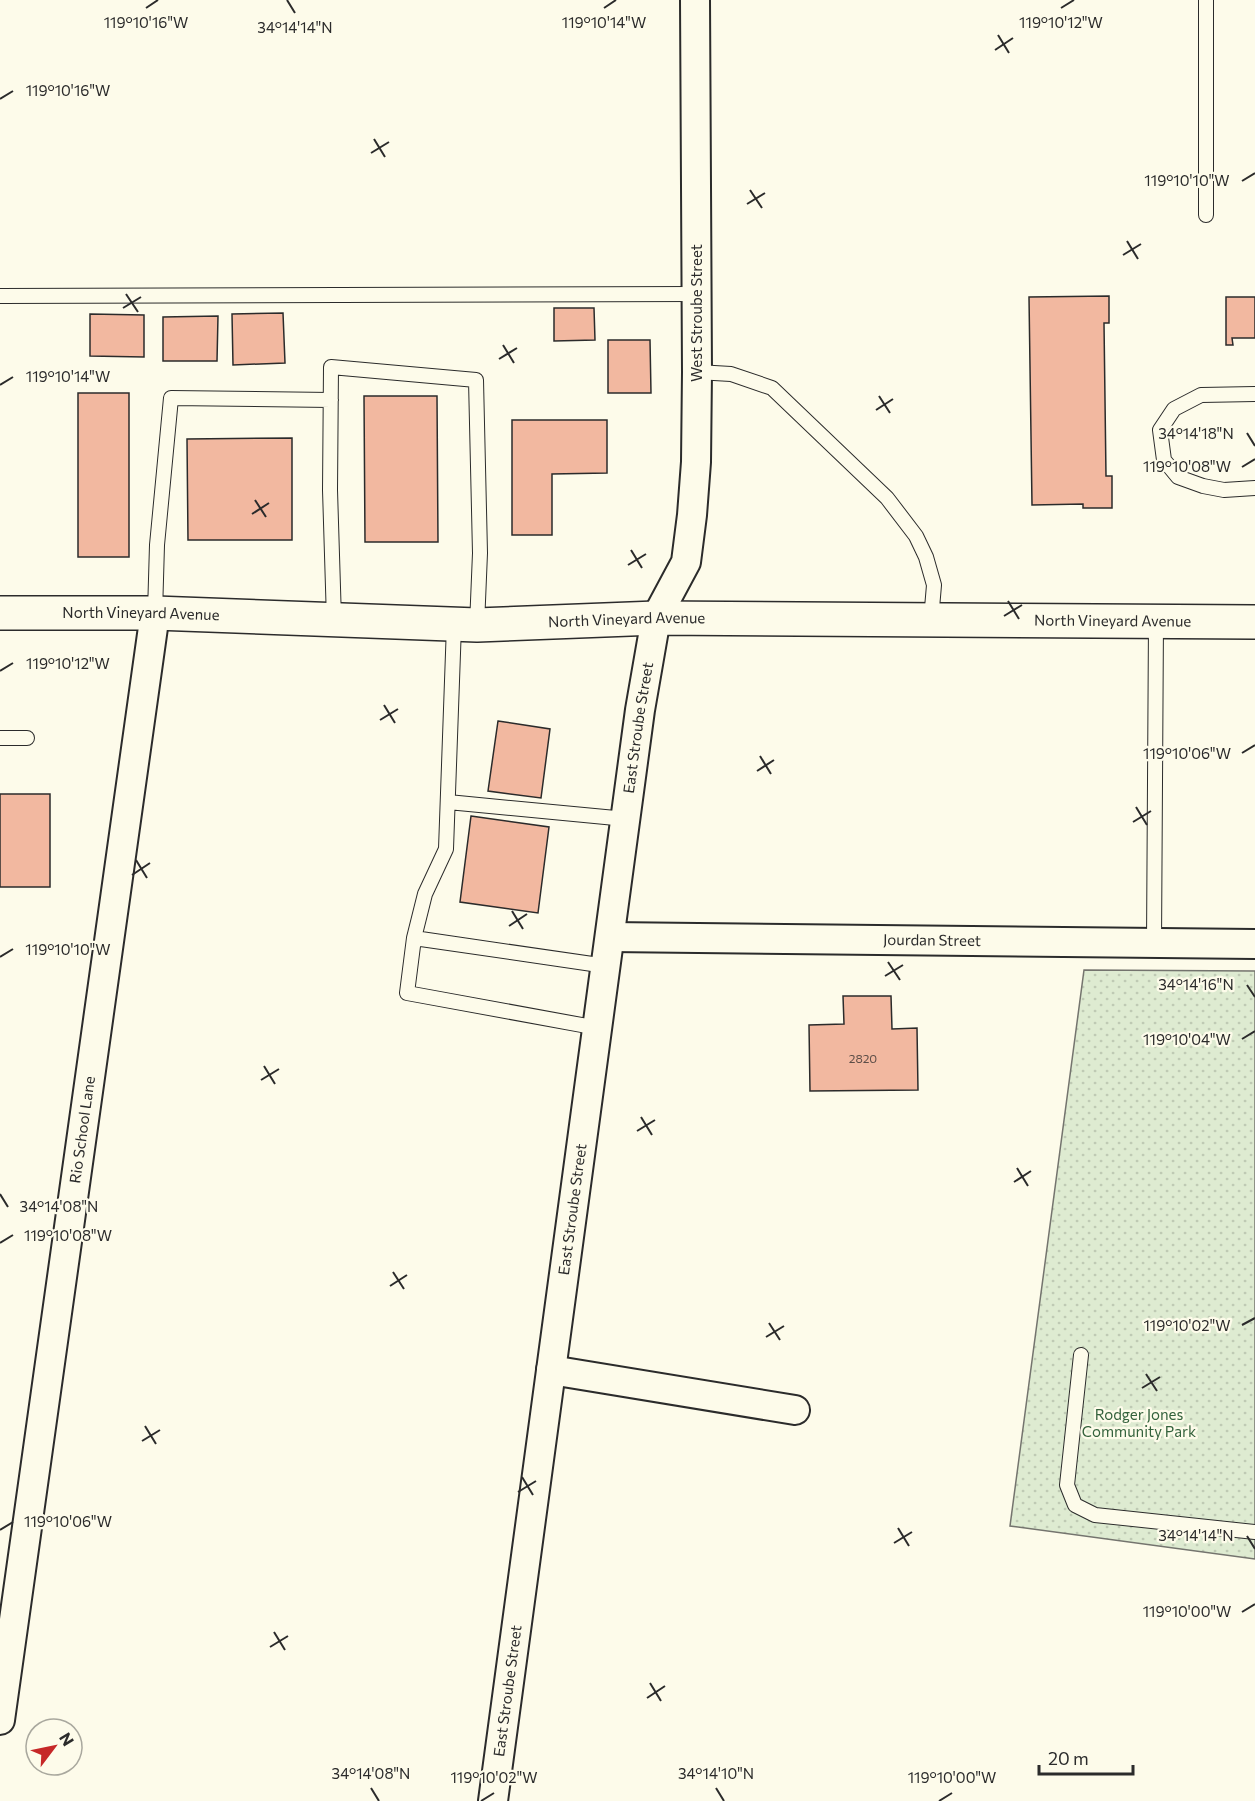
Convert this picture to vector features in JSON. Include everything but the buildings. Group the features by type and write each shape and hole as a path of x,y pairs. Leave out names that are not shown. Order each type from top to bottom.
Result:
{"main road":[{"name":"North Vineyard Avenue","path":"0,613 155,613 466,625 656,618 1255,622"}],"street":[{"name":"West Stroube Street","path":"656,618 686,562 696,462 694,0"},
{"name":"Rio School Lane","path":"0,1720 155,613"},
{"name":"East Stroube Street","path":"493,1801 640,710 656,618"},
{"name":"Jourdan Street","path":"610,937 1255,944"},
{"path":"551,1370 795,1410"}],"lane":[{"path":"1206,0 1206,215"},
{"path":"0,296 697,294"},
{"path":"334,620 330,490 331,367 476,380 480,553 466,625 448,802 446,849 425,894 414,938 408,993 598,1028"},
{"path":"697,372 731,374 772,388 887,498 916,536 926,557 934,585 931,620"},
{"path":"1255,394 1201,395 1174,409 1160,430 1164,460 1178,477 1203,486 1224,490 1255,488"},
{"path":"155,613 156,545 171,398 330,400"},
{"path":"1154,943 1156,621"},
{"path":"0,738 27,738"},
{"path":"448,802 626,819"},
{"path":"414,938 606,966"},
{"path":"1081,1355 1067,1485 1075,1505 1095,1515 1255,1532"}],"green space":[{"name":"Rodger Jones Community Park","path":"1084,970 1255,971 1255,1559 1010,1526"}]}
